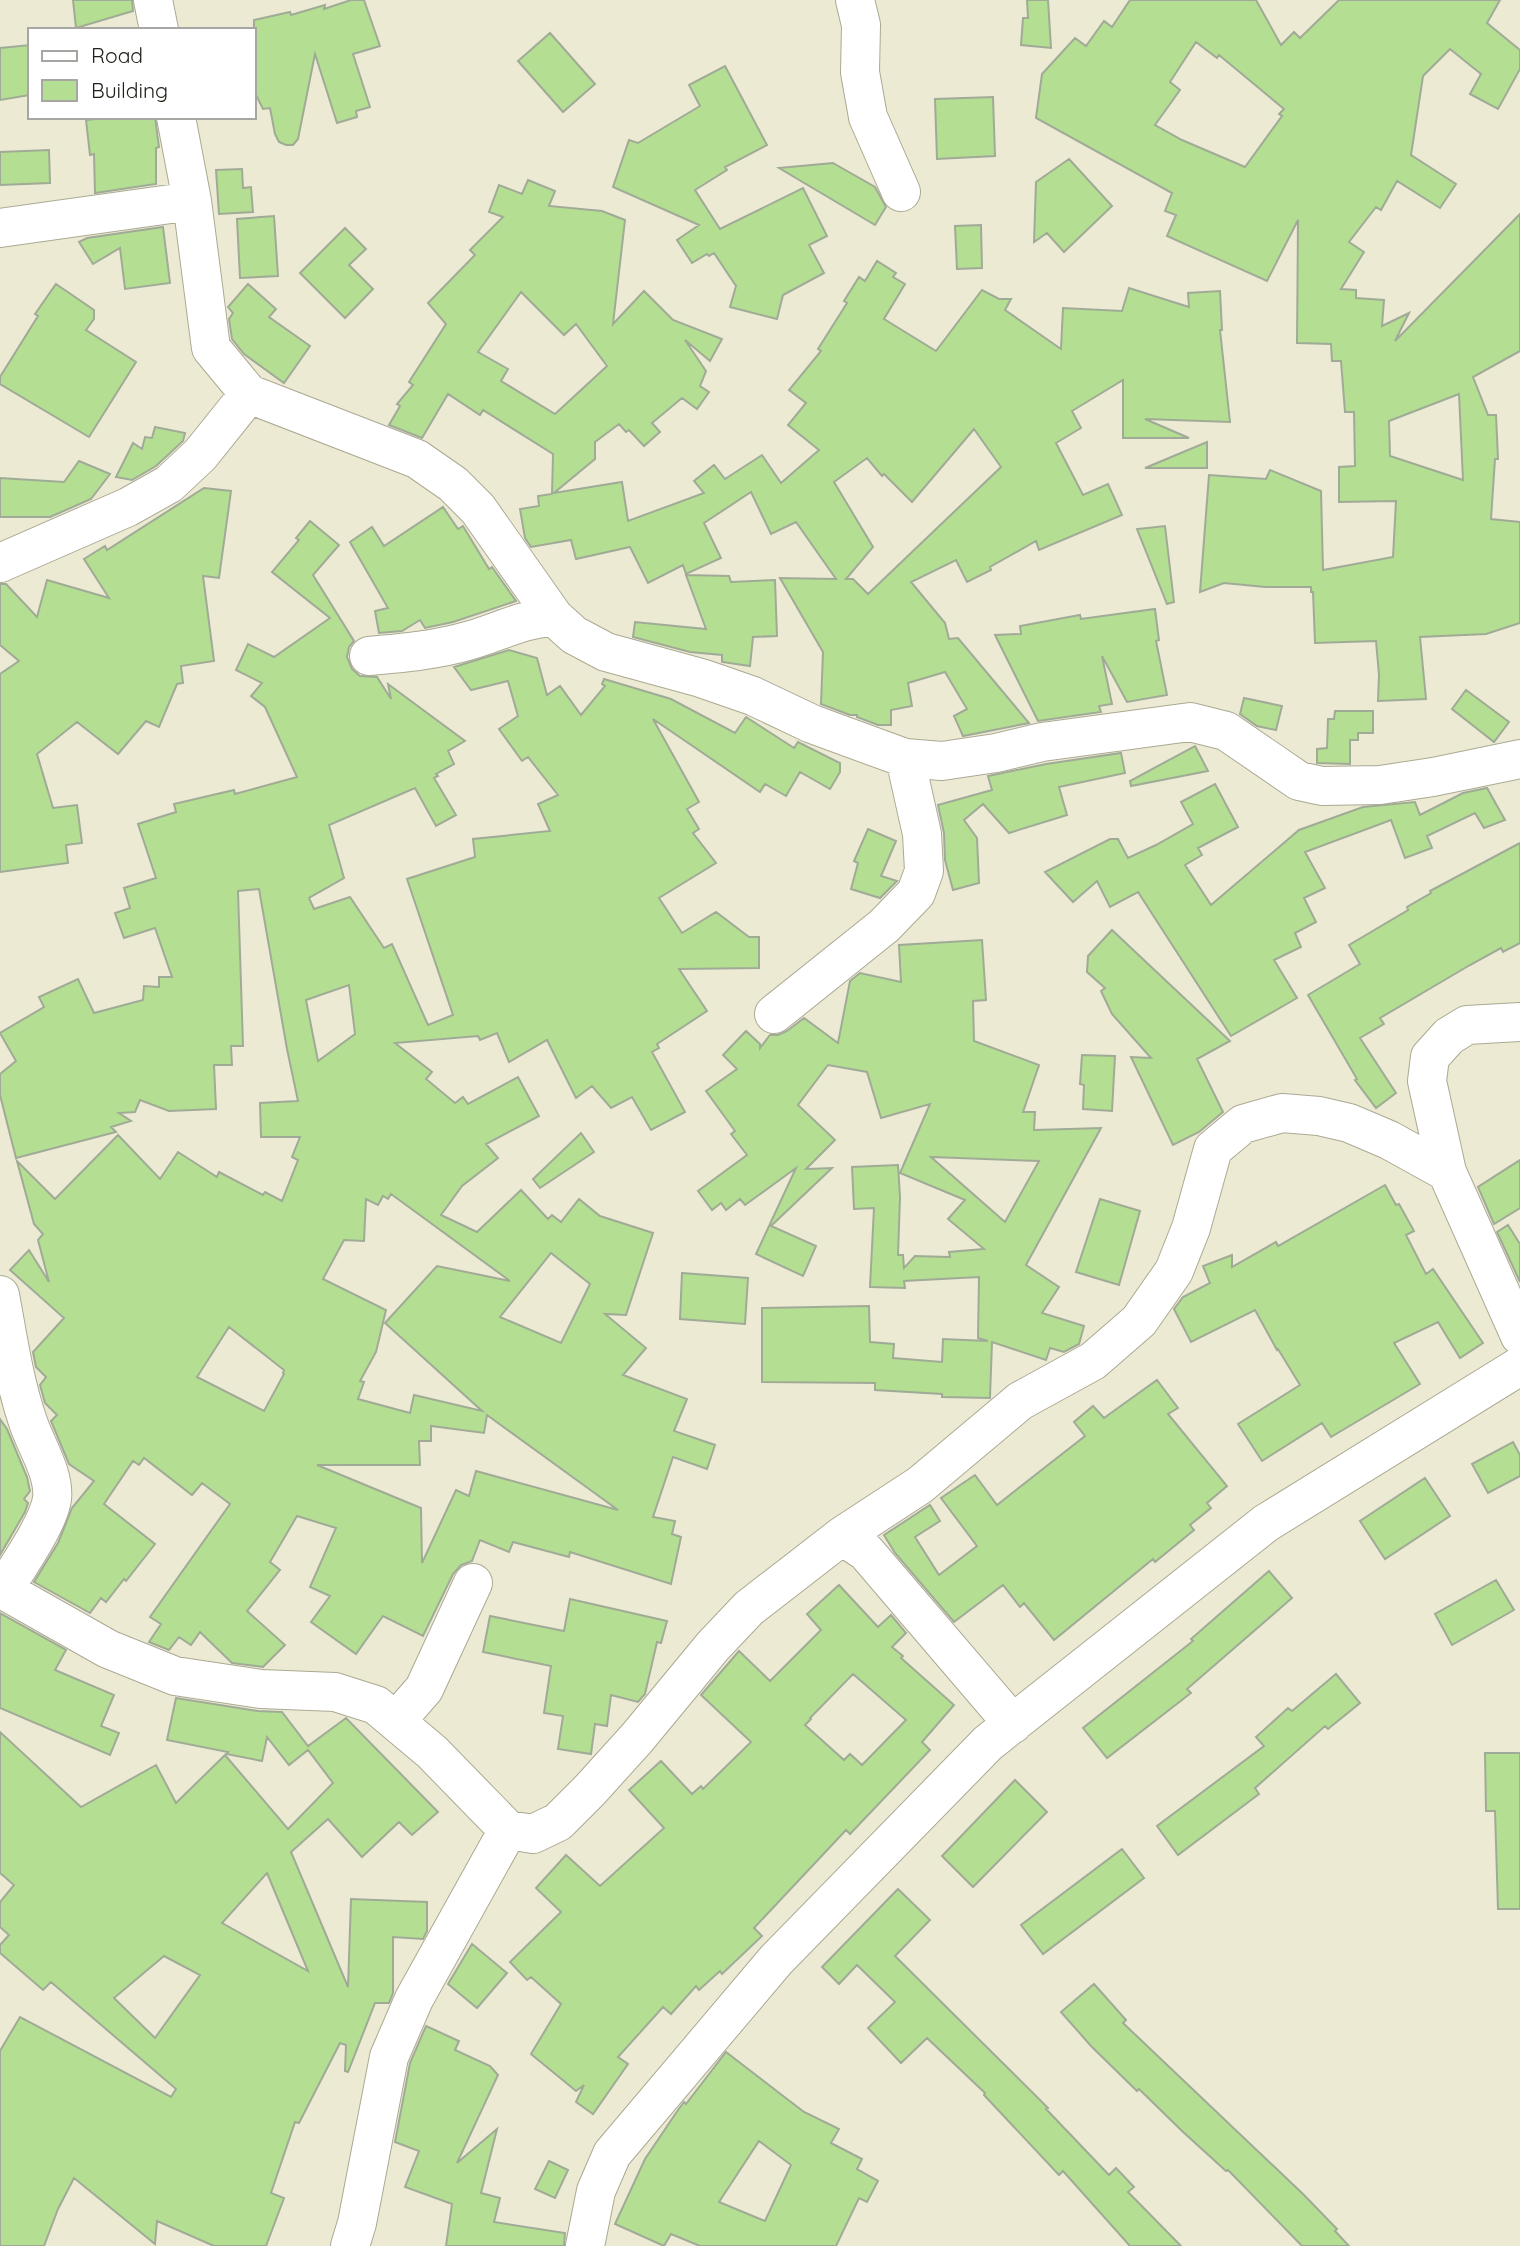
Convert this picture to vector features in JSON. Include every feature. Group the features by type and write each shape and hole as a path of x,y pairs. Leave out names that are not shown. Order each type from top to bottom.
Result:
{"street":[{"path":"153,0 159,28"},
{"path":"855,0 861,25 860,72 869,117 901,192"},
{"path":"176,119 192,201 211,348 248,394 417,459 453,484 478,509 554,617 574,635 606,652 727,687 812,724 905,758 942,761 996,753 1042,742 1190,722 1226,731 1300,781 1322,786 1380,785 1520,759"},
{"path":"0,228 192,201"},
{"path":"0,563 128,507 170,484 200,455 248,394"},
{"path":"369,656 430,650 475,639 524,621 554,617"},
{"path":"774,1014 884,926 916,893 924,870 922,834 905,758"},
{"path":"1520,1022 1467,1025 1449,1036 1430,1057 1427,1081 1447,1172 1520,1336"},
{"path":"0,1295 21,1399 52,1485 51,1502 38,1531 2,1589 108,1649 175,1676 261,1689 335,1692 376,1705 432,1752 508,1829 533,1834 558,1822 637,1738 713,1646 749,1608 842,1536 920,1485 1020,1401 1093,1361 1139,1321 1174,1271 1192,1228 1213,1149 1243,1124 1282,1113 1319,1116 1349,1123 1389,1140 1447,1172"},
{"path":"584,2246 596,2191 612,2154 776,1960 988,1743 1266,1523 1520,1366"},
{"path":"842,1536 866,1552 1013,1724"},
{"path":"396,1721 424,1689 473,1583"},
{"path":"350,2246 389,2057 414,1999 508,1829"}],"building":[{"path":"73,0 132,0 133,11 76,28"},
{"path":"351,0 364,0 380,46 353,54 370,107 356,111 357,117 337,123 315,54 298,139 293,145 286,145 279,142 275,134 270,108 263,109 256,95 254,20 290,12 291,15 325,5 324,9"},
{"path":"1027,0 1048,0 1051,48 1021,45 1023,18 1028,18"},
{"path":"1130,0 1256,0 1281,45 1294,32 1300,38 1339,0 1500,0 1487,23 1520,50 1520,69 1498,109 1470,94 1481,74 1450,49 1423,76 1411,155 1456,184 1440,208 1397,181 1381,210 1376,207 1349,242 1364,252 1341,289 1356,290 1356,298 1384,300 1382,326 1409,313 1395,341 1520,214 1520,351 1473,377 1488,415 1496,415 1498,459 1495,459 1491,519 1520,522 1520,623 1486,634 1420,637 1426,699 1378,701 1376,641 1315,643 1311,587 1265,587 1224,583 1200,592 1209,475 1266,479 1270,470 1321,491 1323,570 1393,557 1396,501 1339,502 1339,467 1355,466 1354,412 1345,412 1341,361 1332,361 1331,344 1297,343 1298,220 1267,281 1167,236 1176,215 1165,211 1172,193 1036,118 1042,74 1075,38 1086,46 1104,21 1112,27","holes":["1196,42 1217,58 1219,55 1284,109 1279,114 1282,116 1245,167 1182,140 1155,125 1180,90 1170,82","1459,394 1463,480 1390,456 1389,421"]},
{"path":"550,33 595,84 563,112 518,61"},
{"path":"28,45 28,95 0,100 0,48"},
{"path":"725,66 767,145 725,167 727,170 695,190 720,229 803,188 827,236 809,245 824,273 783,295 777,319 730,307 736,286 714,253 692,263 677,240 699,225 613,187 629,140 638,143 700,106 689,85"},
{"path":"993,97 995,156 937,159 935,99"},
{"path":"155,119 159,147 156,148 156,184 95,193 94,154 90,155 86,120"},
{"path":"49,150 50,183 0,185 0,152"},
{"path":"1069,159 1112,206 1064,252 1047,233 1034,242 1036,182"},
{"path":"833,163 875,187 886,207 875,225 779,168"},
{"path":"242,169 243,188 251,187 253,212 219,214 216,170"},
{"path":"528,180 555,191 549,206 602,211 625,220 613,324 644,291 673,320 722,339 710,361 685,340 706,371 700,386 709,392 697,409 682,398 652,423 660,432 644,446 629,430 626,432 619,424 595,442 595,459 554,493 622,482 628,521 704,493 694,481 714,465 725,479 762,455 781,483 819,450 788,425 806,403 789,390 821,351 818,349 847,303 844,301 859,277 865,281 877,261 896,273 893,277 905,284 884,319 936,351 982,290 999,299 1011,299 1005,310 1061,349 1063,308 1122,311 1129,288 1189,307 1188,293 1220,291 1220,330 1230,422 1145,419 1189,438 1123,438 1123,380 1072,411 1081,428 1056,443 1083,495 1108,484 1122,515 1039,550 1036,541 967,582 956,560 911,582 945,623 949,639 958,638 1029,723 963,736 954,716 967,709 945,672 908,683 912,706 891,710 891,725 878,725 857,715 821,704 823,652 780,578 836,579 796,522 771,534 751,492 704,523 721,558 686,574 683,565 648,583 630,547 576,559 571,540 531,547 525,538 520,509 539,506 538,496 552,494 553,454 483,410 480,415 448,394 422,438 389,425 400,406 397,404 413,385 409,382 446,324 428,303 475,255 470,250 503,217 489,212 499,185 522,194","holes":["521,292 564,335 576,324 607,366 555,414 501,381 508,369 478,352","974,429 1001,467 868,594 853,579 846,579 873,547 834,482 867,458 882,476 884,474 912,502"]},
{"path":"274,216 278,276 240,278 237,219"},
{"path":"981,225 982,268 957,269 955,226"},
{"path":"163,227 170,283 125,289 120,248 93,264 79,242 87,238"},
{"path":"345,228 366,249 349,265 373,289 345,318 300,273"},
{"path":"56,284 94,310 94,319 86,330 136,362 89,437 0,384 0,377 38,316 35,314"},
{"path":"248,284 276,309 269,317 310,346 284,383 244,354 232,339 229,319 233,313 228,307"},
{"path":"155,427 185,433 183,441 156,466 132,480 116,477 133,443 142,449 145,437 152,438"},
{"path":"1207,442 1207,468 1145,468"},
{"path":"79,461 110,474 91,499 50,517 0,517 0,478 64,482"},
{"path":"204,488 231,491 219,578 203,576 214,661 181,666 183,683 177,684 159,727 146,721 118,754 77,722 37,754 53,808 77,805 82,843 66,845 68,863 0,872 0,674 19,661 0,645 0,584 6,584 37,617 47,580 109,598 84,559 105,546 107,550"},
{"path":"443,507 458,529 463,526 489,569 492,567 516,601 453,622 425,628 420,620 402,631 379,633 375,611 388,608 350,542 372,527 384,546"},
{"path":"310,521 339,545 313,575 354,641 349,647 347,657 352,669 360,676 377,677 391,699 388,684 465,741 448,751 454,764 436,774 438,776 434,778 456,815 436,826 415,788 329,825 344,878 309,898 314,909 350,897 384,948 392,944 428,1025 453,1015 407,879 475,857 473,839 550,831 538,804 558,795 528,757 522,761 499,729 518,716 508,681 471,690 454,667 509,650 537,658 547,695 560,686 581,715 605,686 602,684 604,679 671,699 735,733 746,717 794,748 798,742 840,763 840,772 830,789 800,772 786,796 765,784 760,792 653,719 699,802 687,809 699,829 693,833 716,863 659,898 682,933 716,912 749,937 759,937 759,968 679,969 707,1011 657,1044 659,1048 652,1052 685,1112 651,1130 632,1097 611,1108 592,1086 576,1098 547,1040 509,1062 497,1033 480,1040 478,1036 395,1043 432,1072 426,1079 455,1103 463,1097 468,1104 518,1077 539,1116 486,1144 498,1158 462,1186 441,1215 477,1232 521,1190 548,1219 552,1215 561,1222 579,1199 600,1216 653,1233 626,1315 605,1314 646,1348 623,1375 687,1399 674,1431 715,1445 707,1469 673,1457 653,1517 675,1521 672,1534 681,1537 671,1584 570,1552 569,1557 513,1542 509,1552 480,1540 472,1561 461,1565 453,1574 423,1636 383,1616 356,1654 311,1622 330,1596 310,1587 336,1528 297,1516 270,1562 280,1570 247,1611 285,1645 263,1667 232,1663 200,1632 191,1645 179,1637 169,1650 149,1642 161,1624 150,1617 230,1504 202,1483 192,1495 144,1458 139,1465 133,1461 104,1504 155,1544 126,1581 124,1579 106,1602 101,1598 90,1613 34,1582 58,1543 72,1508 94,1481 69,1464 51,1421 57,1415 45,1403 40,1385 46,1377 36,1367 33,1352 64,1318 10,1270 29,1250 49,1282 38,1240 43,1234 34,1224 17,1161 55,1199 118,1135 160,1179 178,1152 217,1177 219,1172 263,1195 265,1192 282,1201 298,1160 292,1157 300,1137 261,1137 260,1103 298,1101 259,889 238,891 243,1046 231,1046 232,1065 214,1065 216,1109 169,1111 140,1100 135,1112 119,1113 131,1121 111,1127 116,1132 16,1158 0,1095 0,1074 16,1061 0,1033 44,1007 39,997 78,979 94,1013 143,1000 144,986 159,987 159,977 172,977 155,928 124,938 115,913 130,908 124,888 156,878 138,824 176,812 174,804 234,790 235,794 297,777 265,707 251,696 262,683 236,670 248,644 274,657 330,618 272,572 299,540 296,538","holes":["349,985 355,1034 318,1061 306,1000","391,1194 510,1281 437,1266 385,1323 482,1411 414,1395 410,1413 358,1399 364,1382 360,1381 376,1352 386,1310 323,1279 344,1240 364,1241 366,1199 378,1205 383,1196 388,1199","551,1253 590,1284 561,1343 500,1317","229,1327 284,1370 264,1411 197,1377","487,1415 618,1510 476,1471 469,1496 456,1490 422,1563 421,1508 317,1465 420,1465 419,1441 431,1441 431,1426 484,1433"]},
{"path":"1165,526 1174,602 1167,604 1137,529"},
{"path":"686,575 729,576 731,582 775,580 777,636 753,637 750,666 722,662 722,655 690,652 633,637 635,622 706,629"},
{"path":"1155,609 1159,640 1156,641 1167,695 1127,702 1102,656 1112,704 1099,706 1101,712 1038,721 995,635 1021,634 1020,626 1080,615 1081,619"},
{"path":"1466,690 1509,722 1494,742 1452,709"},
{"path":"1244,698 1282,706 1276,730 1257,726 1240,714"},
{"path":"1335,711 1373,711 1373,733 1358,733 1358,740 1350,740 1350,764 1317,763 1317,749 1327,748 1328,719 1334,719"},
{"path":"1195,746 1208,771 1131,786 1130,781"},
{"path":"1121,753 1125,773 1059,787 1067,815 1009,833 983,804 964,820 977,838 979,883 953,890 945,860 944,833 938,805 992,790 988,776"},
{"path":"1215,784 1238,827 1198,848 1202,855 1185,865 1211,905 1299,830 1363,807 1415,802 1420,815 1463,793 1487,788 1505,820 1484,828 1475,813 1427,836 1432,848 1405,858 1391,820 1305,852 1325,888 1304,898 1316,922 1295,933 1301,947 1274,960 1297,998 1231,1036 1138,892 1110,907 1097,881 1073,902 1045,872 1110,839 1118,839 1128,858 1156,845 1193,824 1181,802"},
{"path":"868,829 896,841 881,876 897,881 880,898 851,889 858,863 854,861"},
{"path":"1520,843 1520,943 1503,952 1501,948 1380,1018 1384,1024 1360,1038 1396,1093 1376,1108 1355,1080 1357,1079 1308,995 1360,964 1349,945 1408,910 1407,907 1431,893 1430,891"},
{"path":"1112,930 1230,1041 1197,1059 1223,1112 1199,1132 1173,1145 1131,1057 1151,1058 1112,1014 1101,991 1105,988 1087,972 1088,956"},
{"path":"982,940 986,1000 973,1001 974,1041 1039,1065 1023,1112 1035,1112 1034,1130 1101,1128 1026,1265 1059,1287 1042,1313 1084,1326 1079,1344 1064,1352 1050,1348 1046,1360 992,1342 990,1398 942,1397 942,1394 875,1390 875,1383 762,1382 762,1308 869,1306 870,1342 894,1344 893,1358 942,1362 943,1339 988,1341 978,1338 979,1277 904,1281 905,1288 870,1287 874,1208 854,1209 852,1167 898,1165 898,1255 903,1255 904,1268 915,1256 950,1257 949,1252 984,1249 948,1219 965,1200 900,1173 930,1104 881,1118 867,1072 828,1065 798,1105 835,1140 806,1169 832,1168 771,1226 816,1246 803,1276 756,1254 796,1168 745,1205 740,1199 726,1210 721,1203 712,1210 698,1191 747,1155 731,1134 735,1131 706,1091 737,1069 723,1055 746,1031 760,1044 760,1048 770,1035 787,1031 804,1018 838,1043 850,981 860,973 901,982 899,945","holes":["931,1157 1039,1161 1005,1222"]},
{"path":"1082,1055 1115,1056 1112,1111 1083,1109 1084,1085 1080,1084"},
{"path":"581,1133 594,1152 540,1188 533,1179"},
{"path":"1520,1160 1520,1208 1494,1224 1478,1187"},
{"path":"1385,1185 1414,1231 1406,1235 1426,1274 1433,1269 1483,1343 1460,1358 1438,1322 1394,1343 1420,1384 1331,1437 1322,1423 1262,1461 1238,1424 1300,1385 1255,1310 1191,1342 1174,1309 1183,1297 1210,1283 1203,1266 1232,1255 1232,1267 1276,1242 1278,1246"},
{"path":"1100,1199 1140,1211 1119,1285 1076,1272"},
{"path":"1508,1225 1520,1244 1520,1282 1497,1232"},
{"path":"682,1273 748,1278 745,1324 680,1319"},
{"path":"1157,1380 1178,1408 1168,1414 1227,1486 1207,1503 1211,1508 1190,1525 1194,1530 1155,1562 1153,1559 1054,1640 1024,1603 1020,1607 1003,1585 954,1622 895,1553 884,1535 930,1505 940,1521 915,1537 939,1575 977,1546 941,1498 975,1475 997,1505 1085,1436 1074,1422 1093,1406 1104,1418"},
{"path":"0,1419 7,1429 27,1477 30,1491 24,1499 28,1503 25,1512 0,1555"},
{"path":"1513,1442 1520,1455 1520,1476 1488,1493 1472,1464"},
{"path":"1425,1478 1450,1516 1385,1559 1360,1521"},
{"path":"1269,1571 1292,1598 1187,1689 1191,1693 1107,1758 1083,1728 1193,1641 1191,1639"},
{"path":"1496,1580 1514,1610 1452,1645 1435,1614"},
{"path":"839,1585 878,1627 891,1615 906,1633 892,1647 954,1705 922,1742 930,1750 850,1834 846,1830 754,1928 762,1936 722,1974 720,1971 699,1990 696,1986 671,2014 663,2007 618,2057 628,2064 593,2114 576,2102 584,2085 576,2091 531,2054 561,2004 531,1977 527,1980 510,1962 561,1912 536,1888 566,1855 600,1886 664,1828 629,1790 661,1761 692,1794 701,1786 703,1789 751,1742 701,1695 739,1651 770,1681 821,1630 807,1614","holes":["853,1674 906,1720 862,1765 850,1754 844,1760 805,1725"]},
{"path":"570,1599 667,1621 661,1643 657,1642 645,1694 638,1702 611,1695 607,1726 595,1724 591,1754 558,1749 563,1716 544,1713 551,1666 483,1652 490,1616 564,1631"},
{"path":"0,1613 66,1650 55,1670 114,1695 101,1726 119,1733 110,1755 0,1708"},
{"path":"1336,1674 1360,1703 1328,1729 1325,1726 1255,1788 1259,1794 1178,1855 1157,1826 1264,1746 1256,1737 1288,1708 1292,1711"},
{"path":"176,1698 258,1711 282,1712 308,1746 346,1718 438,1812 412,1835 399,1822 362,1857 328,1819 291,1852 348,1987 351,1899 427,1902 427,1931 423,1939 393,1937 393,1993 389,2003 375,2003 348,2072 345,2071 346,2045 340,2043 299,2123 295,2122 271,2193 284,2198 266,2246 214,2246 157,2221 155,2244 74,2178 58,2209 44,2246 0,2246 0,2051 20,2017 171,2097 176,2089 51,1982 43,1990 0,1953 0,1945 9,1935 0,1927 0,1902 14,1885 0,1873 0,1732 81,1807 156,1765 176,1803 225,1755 288,1829 333,1783 308,1750 289,1765 267,1737 262,1761 167,1740","holes":["267,1873 308,1971 222,1923","164,1956 200,1975 155,2038 114,1998"]},
{"path":"1485,1753 1520,1753 1520,1909 1498,1909 1495,1811 1486,1811"},
{"path":"1015,1780 1047,1812 973,1887 942,1856"},
{"path":"1122,1849 1144,1878 1043,1954 1021,1925"},
{"path":"898,1889 930,1920 895,1956 1048,2108 1046,2109 1109,2175 1116,2168 1134,2187 1128,2192 1181,2246 1130,2246 1063,2171 1059,2175 985,2093 927,2038 901,2063 868,2028 895,2002 857,1965 839,1984 822,1967"},
{"path":"472,1944 507,1973 477,2008 448,1984"},
{"path":"1094,1984 1126,2020 1123,2023 1303,2194 1337,2229 1335,2231 1349,2246 1302,2246 1228,2170 1182,2131 1139,2089 1137,2091 1091,2046 1061,2012"},
{"path":"426,2026 459,2041 455,2050 490,2066 498,2075 457,2163 497,2129 481,2193 500,2198 494,2222 565,2233 564,2246 446,2246 452,2204 405,2187 419,2151 395,2142 410,2063"},
{"path":"726,2052 804,2112 839,2129 831,2143 862,2159 857,2169 878,2181 867,2202 859,2198 836,2246 700,2246 671,2234 664,2246 615,2224 645,2159 684,2102 686,2104","holes":["759,2141 791,2165 765,2221 719,2202"]},
{"path":"549,2161 568,2170 555,2198 535,2189"}]}
